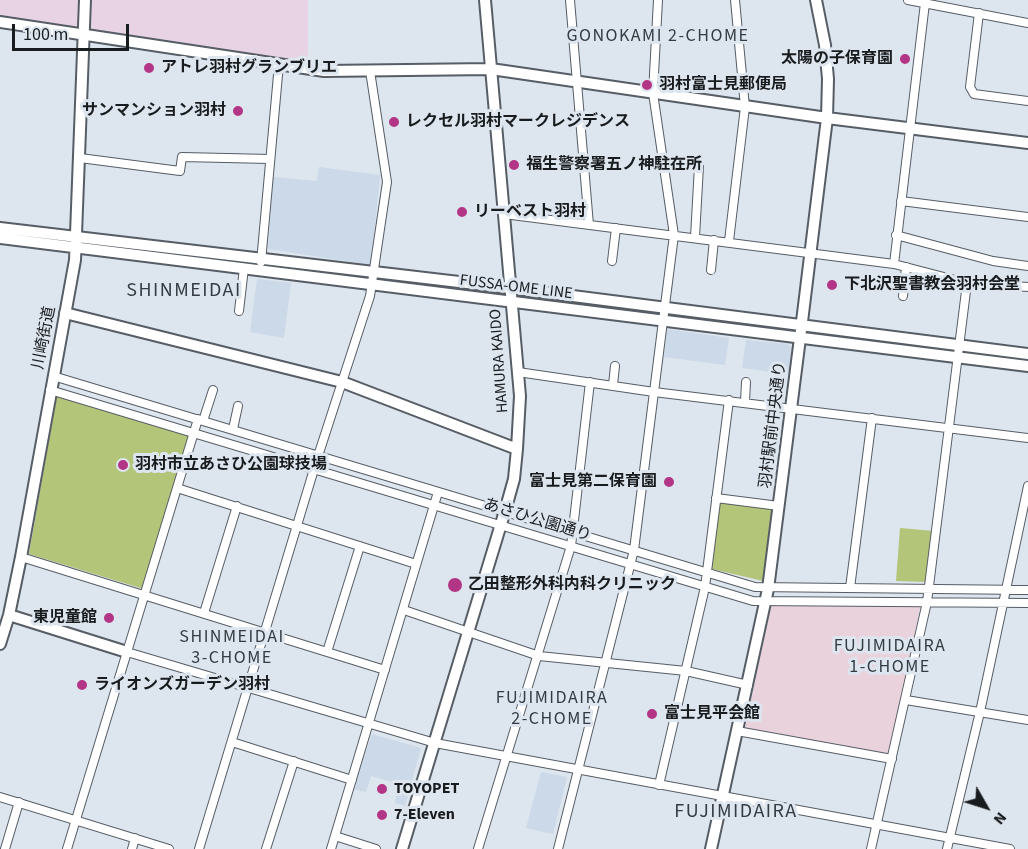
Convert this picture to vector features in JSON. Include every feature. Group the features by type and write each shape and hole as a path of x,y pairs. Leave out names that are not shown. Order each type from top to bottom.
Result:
{"street":[{"name":"川崎街道","path":"0,644 5,614 21,557 77,242 85,0"},
{"name":"HAMURA KAIDO","path":"402,849 502,524 514,479 517,449 520,396 485,0"},
{"path":"570,0 590,225"},
{"path":"558,849 634,550 674,235 653,93 658,0"},
{"path":"729,241 746,106 735,0"},
{"name":"羽村駅前中央通り","path":"711,849 766,602 800,338 827,118 828,79 825,45 816,0"},
{"path":"908,0 944,3 1028,23"},
{"path":"894,264 925,3"},
{"path":"979,13 970,87 974,94 1028,101"},
{"path":"0,22 331,72 491,69 827,118 1028,143"},
{"path":"261,265 279,64"},
{"path":"199,849 373,279 387,176 370,71"},
{"path":"81,158 180,171 182,157 270,159"},
{"path":"664,166 699,166 695,237"},
{"path":"901,201 1028,217"},
{"path":"504,214 810,252 894,264 967,283 1028,287"},
{"name":"FUSSA-OME LINE","path":"0,228 244,267 261,265"},
{"path":"612,261 616,228"},
{"path":"896,235 993,261 1028,266"},
{"name":"FUSSA-OME LINE","path":"0,238 77,242 373,279 511,303 801,326 1028,354"},
{"path":"711,270 714,240"},
{"path":"239,311 244,267"},
{"path":"903,296 906,267"},
{"name":"FUSSA-OME LINE","path":"373,279 510,288 800,338 1028,366"},
{"path":"871,849 927,603 967,283"},
{"path":"65,313 342,382 517,449"},
{"path":"613,385 615,366"},
{"path":"518,372 654,392 1028,438"},
{"name":"あさひ公園通り","path":"53,376 768,589 1028,590"},
{"path":"478,849 571,546 590,382"},
{"path":"744,402 746,382"},
{"name":"あさひ公園通り","path":"50,390 753,601 1028,603"},
{"path":"67,849 194,433 213,390"},
{"path":"659,784 705,586 729,400"},
{"path":"233,429 238,406"},
{"path":"850,588 872,418"},
{"path":"947,849 980,712 1028,486"},
{"path":"177,488 416,564"},
{"path":"331,849 438,492"},
{"path":"716,498 779,506"},
{"path":"204,614 237,506"},
{"path":"327,652 360,546"},
{"path":"21,557 385,670"},
{"path":"404,610 539,656 686,671 748,685"},
{"path":"5,614 435,743 506,758 659,784 722,798 1010,849"},
{"path":"906,700 1028,720"},
{"path":"737,732 892,759"},
{"path":"232,742 352,780"},
{"path":"266,849 294,761"},
{"path":"0,797 169,849"},
{"path":"5,849 19,802"},
{"path":"335,836 376,849"},
{"path":"132,849 135,838"}],"shaded area":[{"path":"0,0 78,0 77,25 74,29 0,17"},
{"path":"92,0 308,0 308,65 94,32 91,28"},
{"path":"319,167 380,175 371,265 268,249 273,177 317,181"},
{"path":"257,279 291,283 284,338 250,332"},
{"path":"667,329 729,338 725,365 664,357"},
{"path":"746,340 788,344 792,348 788,374 742,368"},
{"path":"772,602 921,603 891,754 745,728"},
{"path":"372,734 421,748 405,806 395,803 399,784 371,776 366,792 352,789"},
{"path":"541,772 567,777 553,834 526,828"}],"green space":[{"path":"57,394 192,431 147,590 29,554"},
{"path":"719,500 773,507 763,581 708,568"},
{"path":"900,528 934,531 927,582 896,581"}],"place":[{"name":"太陽の子保育園","path":"905,59"},
{"name":"アトレ羽村グランブリエ","path":"149,68"},
{"name":"羽村富士見郵便局","path":"647,85"},
{"name":"サンマンション羽村","path":"238,111"},
{"name":"レクセル羽村マークレジデンス","path":"394,122"},
{"name":"福生警察署五ノ神駐在所","path":"514,165"},
{"name":"リーベスト羽村","path":"462,212"},
{"name":"下北沢聖書教会羽村会堂","path":"832,285"},
{"name":"羽村市立あさひ公園球技場","path":"123,465"},
{"name":"富士見第二保育園","path":"669,482"},
{"name":"乙田整形外科内科クリニック","path":"455,585"},
{"name":"東児童館","path":"109,618"},
{"name":"ライオンズガーデン羽村","path":"82,685"},
{"name":"富士見平会館","path":"652,714"},
{"name":"TOYOPET","path":"382,789"},
{"name":"7-Eleven","path":"382,815"}],"district":[{"name":"GONOKAMI 2-CHOME","path":"658,37"},
{"name":"SHINMEIDAI","path":"184,292"},
{"name":"SHINMEIDAI 3-CHOME","path":"232,648"},
{"name":"FUJIMIDAIRA 1-CHOME","path":"890,657"},
{"name":"FUJIMIDAIRA 2-CHOME","path":"552,709"},
{"name":"FUJIMIDAIRA","path":"736,813"}]}
